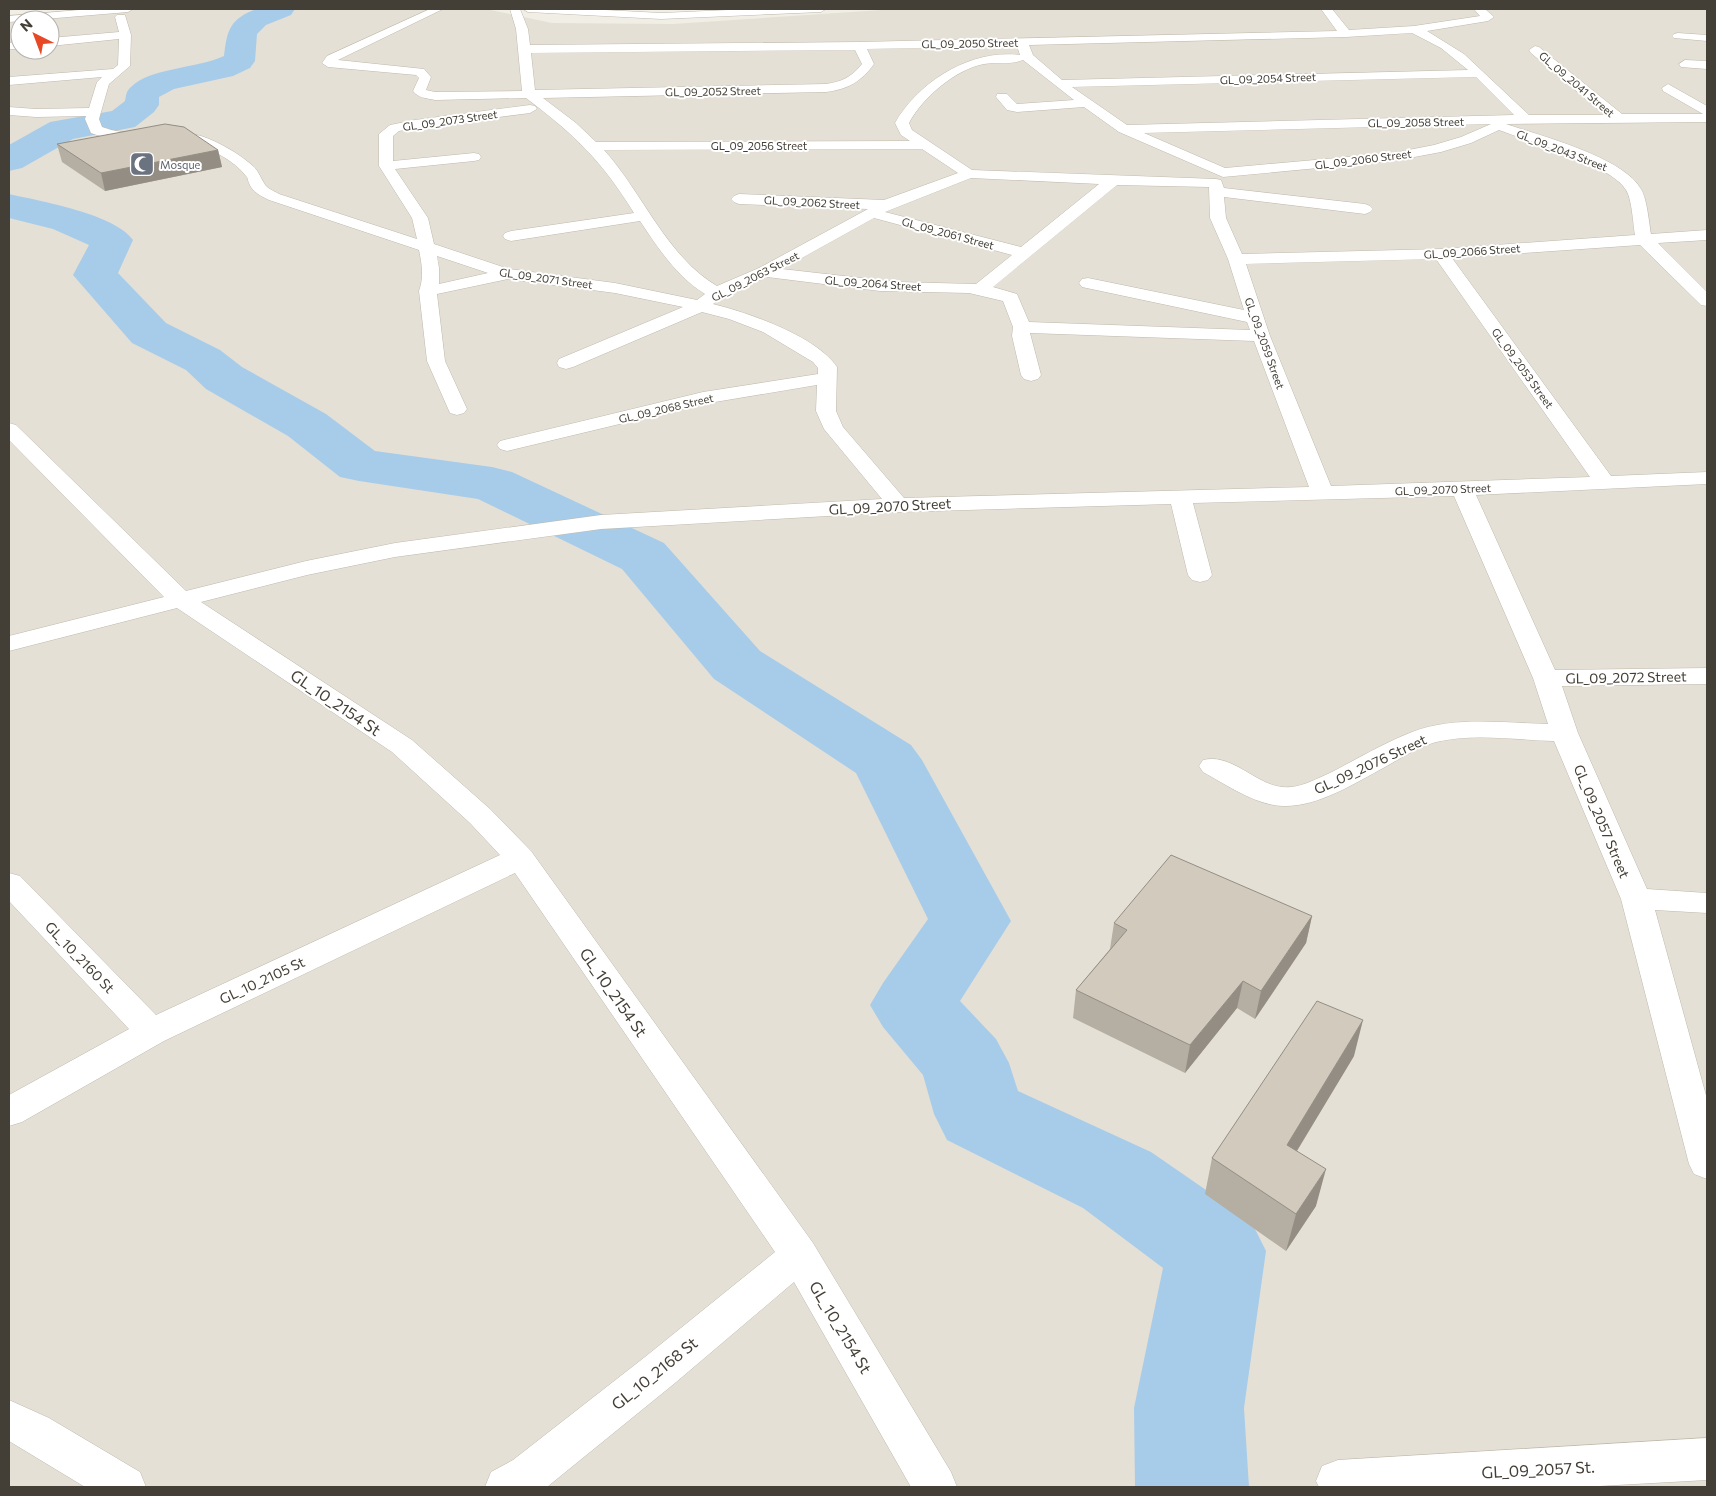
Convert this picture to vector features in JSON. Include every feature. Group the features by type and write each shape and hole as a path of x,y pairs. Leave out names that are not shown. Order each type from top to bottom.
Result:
{"street":[{"path":"9,19 122,9 125,35 124,66 103,82 94,120"},
{"path":"438,9 331,59 328,63 420,72 426,77 419,91 423,94 436,96 529,94 592,146 625,185 644,216 691,277 702,287 716,293"},
{"path":"515,9 522,29 529,94"},
{"path":"528,9 661,16 820,9"},
{"path":"1326,9 1346,34"},
{"path":"1414,29 1488,17 1479,9"},
{"name":"GL_09_2050 Street","path":"525,49 859,46 1346,34 1414,29"},
{"name":"GL_09_2043 Street","path":"1414,29 1438,39 1477,72 1525,120"},
{"path":"60,41 125,35"},
{"path":"1678,36 1707,38"},
{"path":"1022,42 1027,57 1059,84 1124,128 1218,182"},
{"name":"GL_09_2052 Street","path":"529,94 835,88 849,84 861,75 868,64 859,46"},
{"name":"GL_09_2041 Street","path":"1535,50 1619,119"},
{"path":"1027,57 997,59 965,67 915,103 905,114 902,122 906,132 970,174 1218,182 1365,209"},
{"path":"1685,64 1707,65"},
{"path":"9,82 117,72"},
{"name":"GL_09_2054 Street","path":"1059,84 1477,72"},
{"name":"GL_09_2058 Street","path":"1668,88 1705,118"},
{"path":"1002,97 1012,107 1017,108 1088,103"},
{"name":"GL_09_2073 Street","path":"386,166 386,134 395,128 546,107"},
{"name":"GL_09_2071 Street","path":"9,111 94,120 106,135 177,135 209,143 253,175 258,187 274,197 425,248 507,274 615,288 735,315 769,328 820,358 828,367 826,411 834,429 898,505"},
{"name":"GL_09_2058 Street","path":"1124,128 1705,118"},
{"name":"GL_09_2043 Street","path":"1501,123 1613,170 1635,192 1644,239"},
{"name":"GL_09_2060 Street","path":"1218,182 1436,149 1466,140 1501,123"},
{"name":"GL_09_2056 Street","path":"592,146 925,145"},
{"path":"457,408 436,361 428,291 431,281 431,268 425,248 420,218 386,166 474,157"},
{"name":"GL_09_2063 Street","path":"566,363 699,307 716,293 765,272 879,209 970,174"},
{"path":"980,289 1113,180"},
{"name":"GL_09_2059 Street","path":"1218,182 1218,218 1236,259 1261,336 1322,492"},
{"name":"GL_09_2062 Street","path":"739,199 879,209"},
{"name":"GL_09_2061 Street","path":"879,209 1024,253"},
{"path":"511,236 644,216"},
{"name":"GL_09_2066 Street","path":"1236,259 1441,254 1707,235"},
{"path":"1644,239 1707,301"},
{"name":"GL_09_2053 Street","path":"1441,254 1604,482"},
{"name":"GL_09_2064 Street","path":"765,272 896,287 980,289"},
{"path":"428,291 507,274"},
{"path":"1088,283 1256,318"},
{"path":"980,289 1010,298 1022,327 1022,336 1031,375"},
{"path":"1022,327 1261,336"},
{"name":"GL_09_2068 Street","path":"507,445 703,398 827,378"},
{"path":"686,383 703,398"},
{"name":"GL_10_2154 St","path":"9,429 181,600 402,746 480,816 520,858 799,1255 935,1487"},
{"name":"GL_09_2070 Street","path":"9,644 306,568 394,550 601,522 898,505 1462,489 1707,478"},
{"name":"GL_09_2057 Street","path":"1462,489 1546,678 1564,734 1636,899 1707,1164"},
{"path":"1180,496 1200,575"},
{"name":"GL_09_2072 Street","path":"1546,678 1707,676"},
{"name":"GL_09_2076 Street","path":"1213,766 1267,793 1282,798 1298,796 1329,784 1425,737 1457,731 1564,734"},
{"name":"GL_10_2105 St","path":"9,1112 152,1032 520,858"},
{"name":"GL_10_2160 St","path":"9,883 152,1032"},
{"path":"1636,899 1707,903"},
{"name":"GL_10_2168 St","path":"507,1487 528,1475 799,1255"},
{"path":"9,1420 34,1432 124,1487"},
{"name":"GL_09_2057 St.","path":"1338,1481 1707,1459"}],"shaded area":[{"path":"138,9 486,9 552,23 673,24 896,9 1707,9 1707,1487 9,1487 9,20 10,60 60,60 60,16"}],"building":[{"path":"165,124 184,127 218,150 101,173 57,144"},
{"path":"1171,855 1312,916 1261,991 1243,981 1190,1045 1076,990 1127,930 1114,923"},
{"path":"1317,1001 1363,1020 1287,1145 1326,1169 1296,1214 1212,1158"}],"waterway":[{"path":"9,160 63,130 123,120 142,105 143,93 163,82 222,69 239,61 242,32 256,19 281,9"},
{"path":"9,206 67,220 112,240 95,275 149,333 203,360 224,378 307,425 359,465 492,484 643,556 737,665 886,760 970,921 913,1005 964,1063 980,1114 1117,1180 1216,1251 1189,1408 1192,1487"}],"place":[{"name":"Mosque","path":"142,164"}]}
